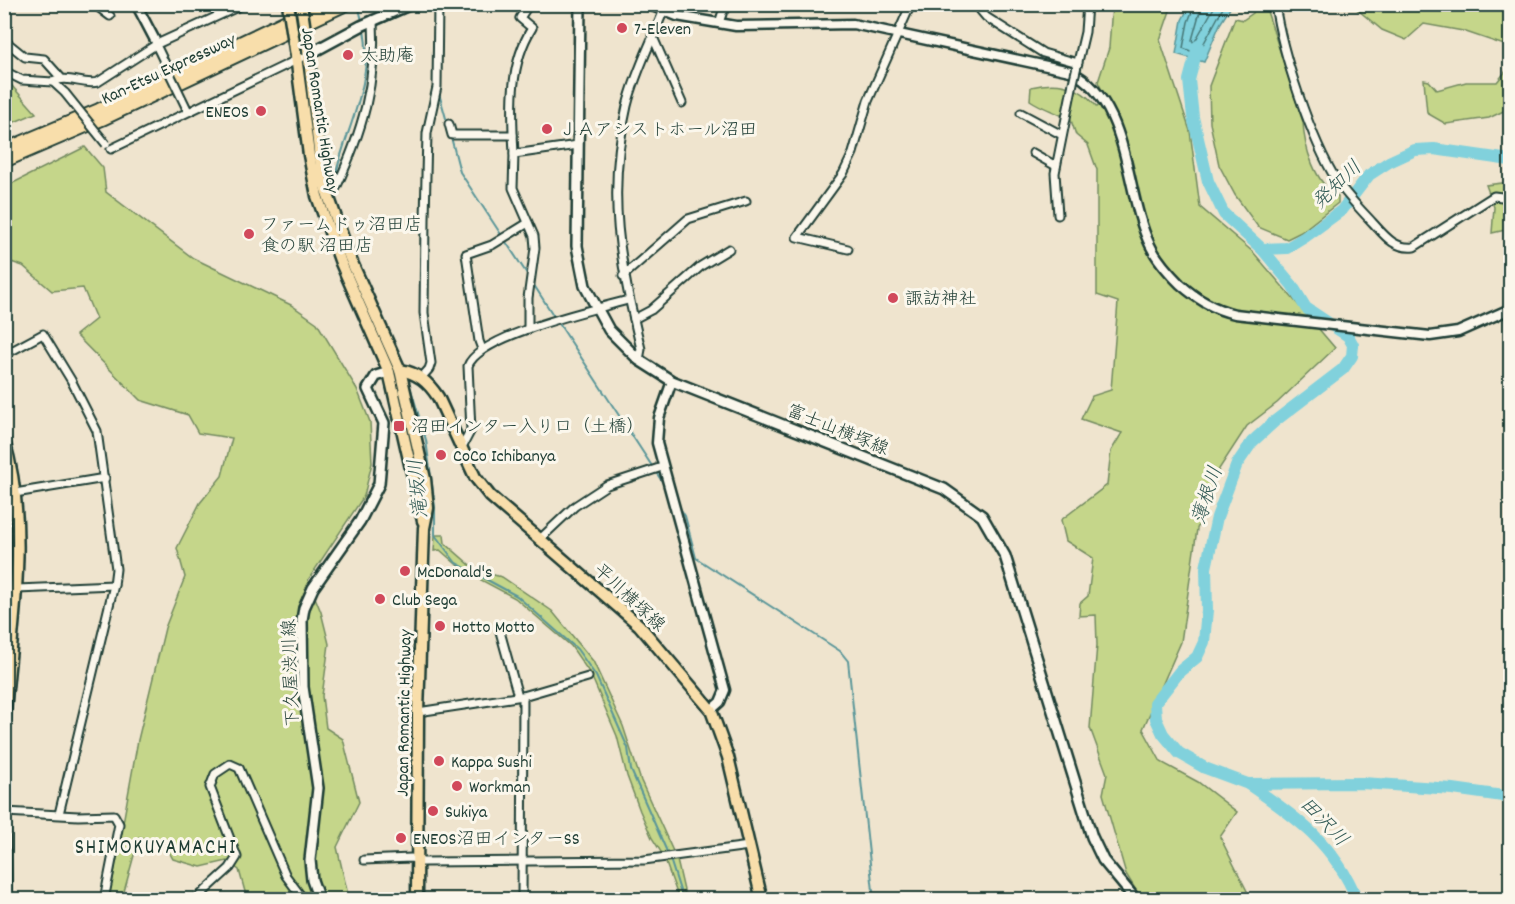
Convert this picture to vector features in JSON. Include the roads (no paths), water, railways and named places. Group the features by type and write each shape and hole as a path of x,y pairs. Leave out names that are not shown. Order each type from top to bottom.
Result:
{"highway":[{"name":"Kan-Etsu Expressway","path":"4,161 44,139 322,4"},
{"name":"Kan-Etsu Expressway","path":"4,150 44,139 346,4"}],"main road":[{"name":"Japan Romantic Highway","path":"288,4 309,155 324,218 394,371"},
{"name":"Japan Romantic Highway","path":"301,4 309,52 319,154 326,192 394,371 425,479 428,508 424,528 418,712 417,900"},
{"path":"309,52 411,4"},
{"name":"富士山横塚線","path":"580,4 577,246 585,286 596,309 616,338 639,360 672,381 944,489 982,516 1005,556 1092,837 1103,860 1136,900"},
{"name":"平川横塚線","path":"394,371 421,378 438,397 482,486 639,625 711,710 728,757 762,900"},
{"name":"下久屋渋川線","path":"319,900 312,880 310,860 318,788 306,710 302,620 304,608 313,588 376,495 382,471 384,423 368,389 376,376 394,371"},
{"path":"4,440 15,493 19,536 17,589 5,715 5,900"}],"street":[{"path":"94,4 110,16"},
{"path":"136,4 188,111"},
{"path":"4,70 22,80 52,82 61,78 88,83 98,82 158,46 244,4"},
{"path":"421,378 431,363 424,313 424,219 427,133 437,87 438,4"},
{"path":"528,329 528,298 535,248 534,236 513,188 513,84 525,38 532,28 520,18 529,4"},
{"path":"647,4 663,12 719,23 756,27 839,23 898,32 1070,71 1086,80 1107,108 1117,129 1131,192 1145,235 1160,263 1191,294 1205,304 1228,313 1416,335 1444,334 1481,324 1510,309"},
{"path":"719,23 723,11 731,4"},
{"path":"849,249 797,237 843,174 853,153 868,101 911,4"},
{"path":"975,4 986,17 1042,53 1078,64"},
{"path":"1058,215 1056,166 1085,32 1087,4"},
{"path":"1275,4 1299,90 1321,152 1338,183 1394,244 1414,247 1494,196 1510,198"},
{"path":"639,360 641,349 622,276 615,205 620,143 631,91 652,34 663,12"},
{"path":"326,192 336,188 367,111 375,49 366,24"},
{"path":"652,34 682,103"},
{"path":"4,40 25,57 44,59 61,78"},
{"path":"108,147 309,52"},
{"path":"52,82 65,93 108,147 117,154"},
{"path":"1021,113 1062,135"},
{"path":"449,124 452,135 513,135"},
{"path":"514,154 578,145"},
{"path":"1033,153 1056,166"},
{"path":"622,276 688,219 746,201"},
{"path":"482,349 465,254 492,245 528,223"},
{"path":"634,319 644,315 700,266 729,249"},
{"path":"462,447 471,430 468,366 482,349 528,329 628,300"},
{"path":"4,355 43,334 71,380 97,431 116,569 59,814"},
{"path":"672,381 658,427 657,443 725,690 720,702 711,710"},
{"path":"541,538 575,506 607,485 662,466"},
{"path":"15,493 105,478"},
{"path":"17,589 114,585"},
{"path":"499,628 521,696 522,900"},
{"path":"418,712 521,696 588,677"},
{"path":"195,900 230,868 237,857 210,787 215,774 230,764 239,768 286,876 304,900"},
{"path":"5,812 114,815 118,820 104,900"},
{"path":"364,860 411,858 417,861 522,861 663,858 749,846"}],"water":[{"path":"1190,5 1232,5 1220,24 1204,62 1176,54 1182,20"}],"waterway":[{"name":"滝坂川","path":"358,4 362,21"},
{"path":"364,31 416,8 436,8"},
{"path":"441,10 440,97 447,122"},
{"name":"滝坂川","path":"333,187 365,71 364,30"},
{"name":"薄根川","path":"1198,46 1189,80 1193,117 1208,181 1224,214 1262,249 1292,285 1306,308 1348,336 1353,345 1352,356 1343,369 1275,421 1252,442 1237,464 1217,517 1206,568 1207,610 1204,642 1197,657 1180,671 1155,703 1156,719 1163,734 1179,753 1205,768 1248,784 1362,783 1453,789 1510,797"},
{"path":"451,137 460,172 529,277"},
{"name":"発知川","path":"1262,249 1287,248 1305,237 1342,210 1369,175 1389,162 1415,150 1434,149 1510,160"},
{"path":"532,282 555,318"},
{"path":"558,322 665,486"},
{"name":"滝坂川","path":"407,376 426,440 435,507 435,535 456,563 517,596 577,649 596,676 628,748 631,770 668,854"},
{"path":"678,505 685,516 696,558 840,651 848,661 874,900"},
{"name":"田沢川","path":"1248,784 1312,833 1338,863 1357,900"},
{"name":"滝坂川","path":"670,859 683,900"}],"place":[{"name":"7-Eleven","path":"622,28"},
{"name":"太助庵","path":"348,55"},
{"name":"ENEOS","path":"261,111"},
{"name":"ＪＡアシストホール沼田","path":"547,129"},
{"name":"ファームドゥ沼田店 食の駅 沼田店","path":"249,234"},
{"name":"諏訪神社","path":"893,298"},
{"name":"沼田インター入り口（土橋）","path":"399,426"},
{"name":"CoCo Ichibanya","path":"441,455"},
{"name":"McDonald's","path":"405,571"},
{"name":"Club Sega","path":"380,599"},
{"name":"Hotto Motto","path":"440,626"},
{"name":"Kappa Sushi","path":"439,761"},
{"name":"Workman","path":"457,786"},
{"name":"Sukiya","path":"433,811"},
{"name":"ENEOS沼田インターSS","path":"401,838"}],"district":[{"name":"SHIMOKUYAMACHI","path":"156,846"}]}
